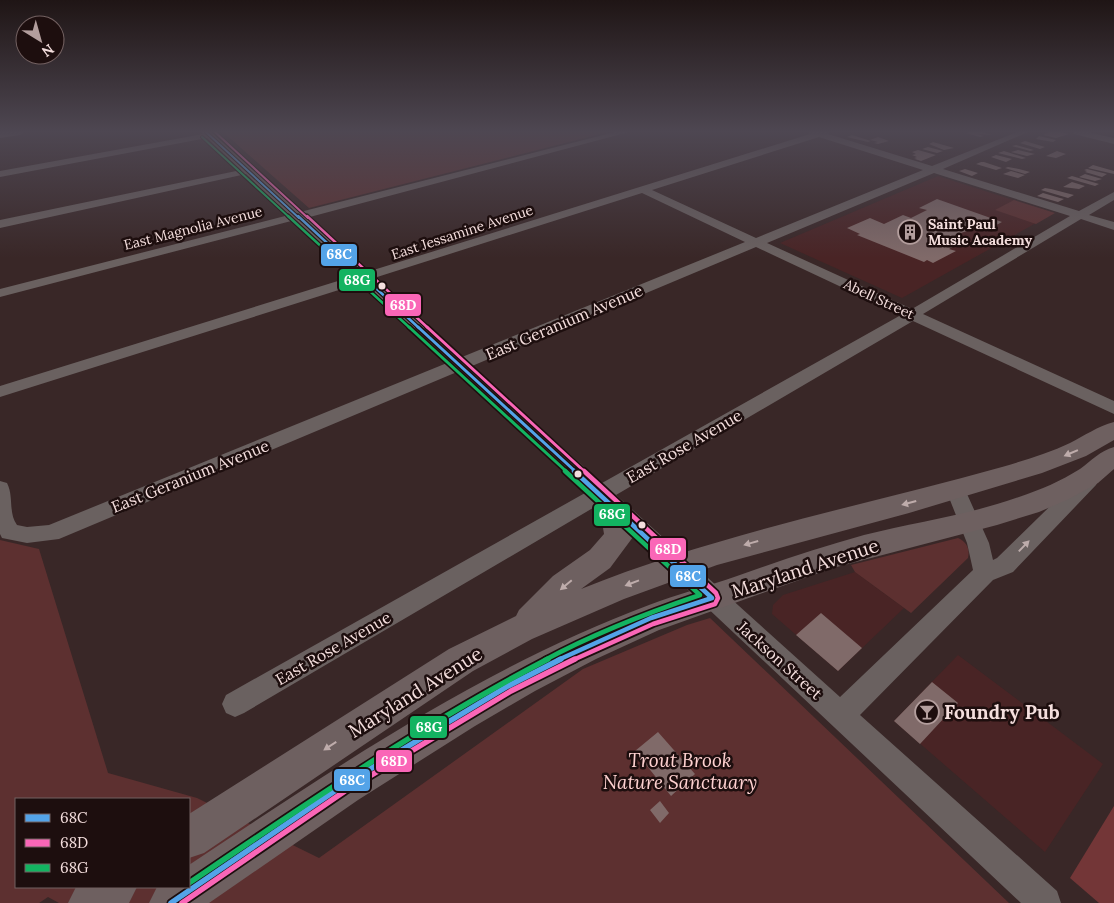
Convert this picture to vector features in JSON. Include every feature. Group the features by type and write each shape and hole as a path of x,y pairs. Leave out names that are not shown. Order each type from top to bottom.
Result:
{"main road":[{"name":"Maryland Avenue","path":"203,829 461,660 521,629 613,590 678,566 755,542 956,490 1057,458 1114,430"},
{"name":"Maryland Avenue","path":"171,903 342,786 508,686 581,648 651,618 836,555 969,522 1052,495 1106,464"},
{"path":"521,629 564,585 600,559 620,537 607,502"},
{"path":"90,903 113,888"}],"street":[{"path":"0,224 233,174"},
{"name":"Jackson Street","path":"251,174 1045,903"},
{"name":"East Magnolia Avenue","path":"0,293 463,174"},
{"name":"East Jessamine Avenue","path":"0,392 692,174"},
{"name":"East Geranium Avenue","path":"0,488 3,522 10,532 27,535 51,533 460,366 920,174"},
{"path":"949,174 1114,226"},
{"name":"Abell Street","path":"643,190 1114,408"},
{"name":"East Rose Avenue","path":"235,704 607,502 913,314 1114,196"},
{"path":"841,715 985,573 1005,565 1106,464"},
{"path":"956,490 980,549 985,573"}],"shaded area":[{"path":"938,176 1054,213 902,298 780,243"},
{"path":"855,572 904,608 838,671 772,614 773,605 783,595"},
{"path":"958,655 1103,764 1045,852 894,721"},
{"path":"1114,806 1114,903 1099,903 1070,878"}],"green space":[{"path":"271,174 442,174 309,208"},
{"path":"1014,200 1055,213 1036,224 995,210"},
{"path":"958,538 967,546 968,558 911,613 855,572 851,565"},
{"name":"Trout Brook Nature Sanctuary","path":"0,540 39,549 108,773 197,798 319,858 583,669 687,625 710,618 1009,903 59,903 48,897 39,903 0,903"}],"building":[{"path":"1004,174 1025,175 1018,178"},
{"path":"1085,174 1102,179 1095,181 1079,177"},
{"path":"1092,174 1107,174 1102,177"},
{"path":"1072,176 1099,184 1095,186 1067,178"},
{"path":"1072,182 1085,186 1079,189 1063,187"},
{"path":"1045,188 1074,195 1068,198 1041,190"},
{"path":"1043,193 1064,199 1058,202 1037,196"},
{"name":"Saint Paul Music Academy","path":"937,199 1002,222 985,231 976,228 955,235 968,239 949,249 956,251 933,263 927,260 924,262 857,235 860,234 847,228 870,218 884,224 903,215 911,218 927,210 919,208"},
{"path":"821,613 862,648 838,671 796,635"},
{"name":"Foundry Pub","path":"932,682 958,703 920,744 894,721"},
{"path":"658,732 695,774 671,796 635,751"},
{"path":"660,801 669,813 660,823 650,810"}],"transit line":[{"name":"68G","path":"190,882 339,781 505,681 579,642 649,612 700,595 242,174"},
{"name":"68C","path":"171,903 342,786 508,686 581,648 651,618 712,598 252,174"},
{"name":"68D","path":"182,903 345,791 511,691 584,654 653,624 715,604 718,598 716,593 261,174"}],"place":[{"name":"Saint Paul Music Academy","path":"910,232"},
{"name":"Foundry Pub","path":"927,712"}]}
